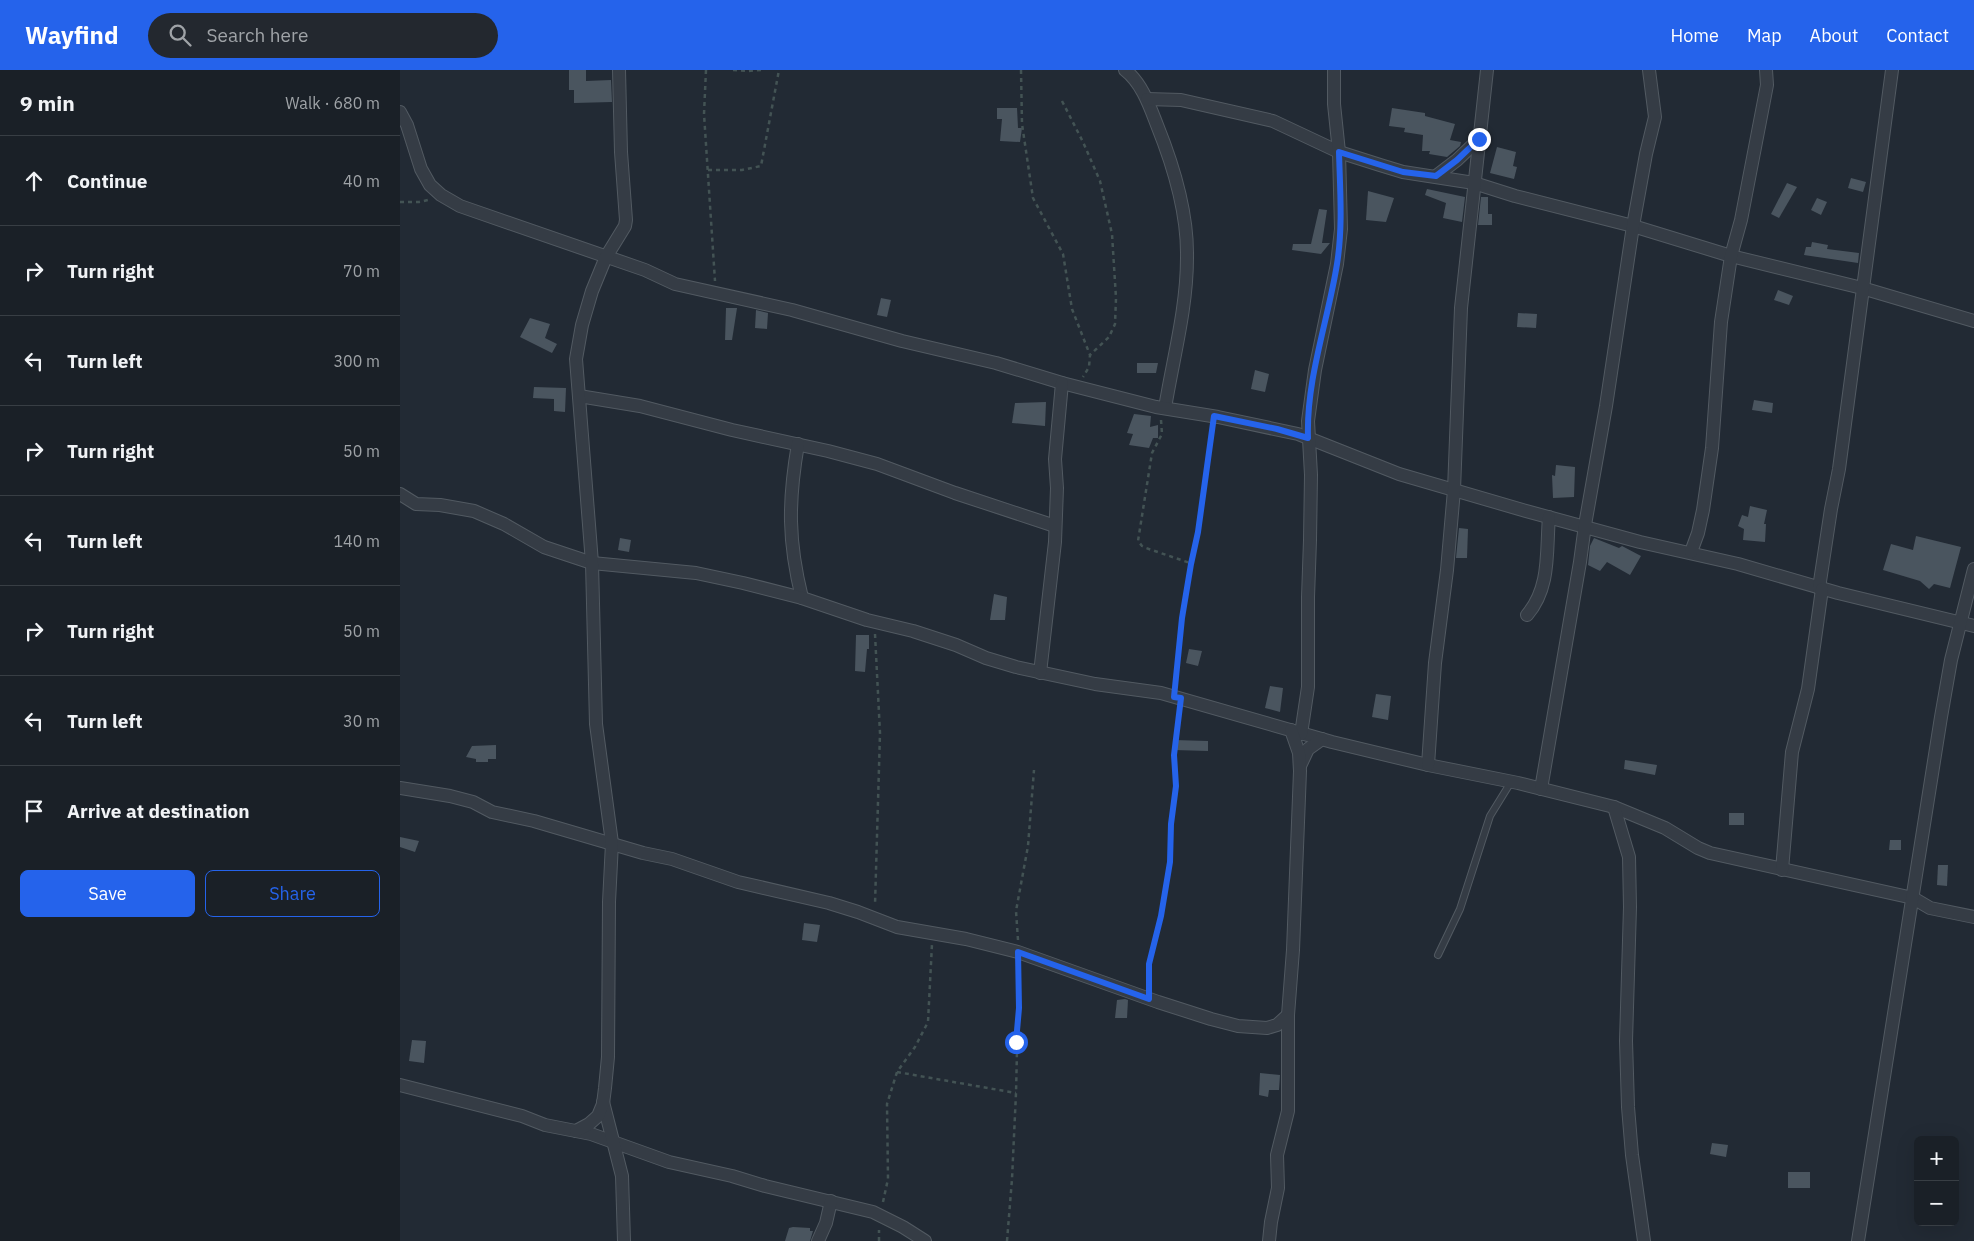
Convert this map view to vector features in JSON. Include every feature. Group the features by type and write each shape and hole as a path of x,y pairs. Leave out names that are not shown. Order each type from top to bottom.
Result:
{"street":[{"path":"576,1131 598,1116 603,1102 608,1057 609,902 612,843 596,724 592,563 576,359 582,325 592,292 606,257 625,226 626,220 621,152 619,70"},
{"path":"1125,70 1146,99 1174,173 1183,214 1188,257 1185,296 1160,408"},
{"path":"1269,1241 1278,1188 1277,1155 1288,1111 1288,1015 1300,802 1300,766 1296,732 1309,678 1308,596 1311,474 1308,438 1309,402 1337,264 1341,229 1334,70"},
{"path":"1428,765 1435,663 1446,578 1454,490 1461,308 1487,70"},
{"path":"1541,789 1606,406 1633,226 1646,154 1655,117 1649,70"},
{"path":"1691,552 1698,533 1703,510 1712,448 1721,322 1731,256 1741,220 1767,85 1766,70"},
{"path":"1782,870 1792,752 1808,689 1830,509 1839,469 1892,70"},
{"path":"1146,99 1181,100 1273,121 1339,152 1403,172 1436,176 1474,184 1633,226 1731,256 1862,288 1974,321"},
{"path":"400,112 407,125 421,169 430,185 441,195 460,206 645,270 675,284 792,310 902,341 996,363 1062,383 1160,408 1214,416 1277,429 1308,438 1399,474 1549,517 1640,542 1691,552 1820,589 1974,626"},
{"path":"1436,176 1457,160 1479,139"},
{"path":"1040,673 1055,542 1057,488 1055,460 1062,383"},
{"path":"579,396 640,406 877,464 955,493 1055,526"},
{"path":"798,444 792,481 791,538 802,598"},
{"path":"400,494 414,503 474,511 504,524 544,547 592,563 696,574 802,598 874,622 913,631 956,645 986,658 1040,673 1094,684 1161,693 1322,739 1614,807 1665,828 1710,853 1913,898 1930,908 1974,917"},
{"path":"1527,615 1537,604 1547,566 1549,517"},
{"path":"1858,1241 1941,717 1951,660 1974,569"},
{"path":"1300,766 1308,749 1322,739"},
{"path":"400,788 450,796 473,802 492,812 534,821 643,853 672,859 738,882 830,903 897,927 966,939 1018,952 1191,1013 1246,1027 1267,1028 1277,1025 1288,1015"},
{"path":"1614,807 1629,857 1630,907 1626,1041 1628,1107 1632,1155 1644,1241"},
{"path":"400,1085 522,1116 546,1125 591,1134 669,1162 831,1201 880,1216 925,1241"},
{"path":"603,1102 622,1176 624,1241"},
{"path":"818,1241 826,1223 831,1201"}],"lane":[{"path":"1438,955 1460,909 1490,816 1511,782"}],"path":[{"path":"706,70 704,114 716,294"},
{"path":"732,70 761,70"},
{"path":"708,170 742,170 761,166 779,70"},
{"path":"1021,70 1022,124 1033,198 1063,254 1072,309 1090,356 1089,367 1078,387"},
{"path":"1062,101 1083,142 1100,182 1112,234 1116,298 1115,324 1109,337 1090,356"},
{"path":"400,202 419,202 441,195"},
{"path":"1160,408 1162,430 1152,453 1138,540 1146,548 1191,564"},
{"path":"1149,999 1149,964 1161,916 1170,862 1170,830 1176,786 1174,755 1177,662 1214,416"},
{"path":"874,622 880,733 875,919"},
{"path":"1008,1241 1016,1093 1018,952 1016,911 1028,846 1034,770"},
{"path":"880,1216 888,1179 887,1104 897,1072 915,1047 928,1022 932,934"},
{"path":"897,1072 1016,1093"}],"building":[{"path":"569,70 586,70 586,81 611,80 612,102 574,103 574,90 569,90"},
{"path":"997,108 1017,108 1018,128 1022,128 1020,142 1000,141 1002,119 997,119"},
{"path":"1392,108 1425,113 1425,116 1455,124 1450,140 1461,142 1460,146 1447,157 1429,154 1430,151 1422,151 1423,135 1404,132 1405,128 1389,126"},
{"path":"1497,147 1516,152 1513,166 1517,167 1514,179 1490,173"},
{"path":"1851,178 1866,182 1863,192 1848,188"},
{"path":"1787,183 1797,187 1779,218 1771,214"},
{"path":"1427,189 1465,197 1462,222 1443,218 1446,203 1425,195"},
{"path":"1368,191 1394,198 1386,222 1366,220"},
{"path":"1481,197 1488,197 1488,214 1492,214 1492,225 1478,225"},
{"path":"1817,198 1827,202 1821,215 1811,210"},
{"path":"1319,209 1327,210 1322,243 1330,243 1321,254 1292,250 1293,244 1311,244"},
{"path":"1812,242 1828,245 1827,249 1859,253 1858,263 1804,255 1806,247 1811,247"},
{"path":"1778,290 1793,296 1789,305 1774,300"},
{"path":"881,298 891,300 887,317 877,315"},
{"path":"726,308 737,308 732,340 725,340"},
{"path":"756,310 768,313 767,329 755,328"},
{"path":"1518,313 1537,314 1536,328 1517,327"},
{"path":"530,318 550,324 545,338 557,344 552,353 520,337"},
{"path":"1137,363 1158,363 1156,373 1137,373"},
{"path":"1255,370 1269,374 1265,392 1251,389"},
{"path":"534,387 566,388 565,412 554,411 554,399 533,398"},
{"path":"1754,400 1773,403 1772,413 1752,410"},
{"path":"1046,402 1045,426 1012,423 1015,403"},
{"path":"1134,414 1151,416 1150,427 1158,425 1158,438 1153,438 1149,448 1129,445 1133,434 1127,433"},
{"path":"1556,465 1575,467 1574,497 1553,498 1552,475 1555,476"},
{"path":"1750,506 1767,510 1764,524 1766,524 1765,542 1743,540 1744,529 1738,526 1742,515 1748,517"},
{"path":"1459,528 1468,529 1467,558 1456,558"},
{"path":"1916,536 1961,547 1950,588 1934,584 1929,589 1920,581 1883,570 1891,544 1913,550"},
{"path":"620,538 631,540 629,552 618,550"},
{"path":"1594,538 1619,548 1622,546 1641,556 1630,575 1607,562 1600,571 1588,565 1590,546"},
{"path":"994,594 1007,597 1005,620 990,620"},
{"path":"856,635 869,635 869,649 867,649 865,672 855,671"},
{"path":"1189,649 1202,651 1198,666 1186,663"},
{"path":"1270,686 1283,688 1280,712 1265,708"},
{"path":"1376,694 1391,696 1388,720 1372,717"},
{"path":"1174,740 1208,741 1208,751 1174,750"},
{"path":"496,745 496,759 488,759 488,762 476,762 476,759 466,757 472,746"},
{"path":"1625,760 1657,765 1655,775 1624,769"},
{"path":"1729,813 1744,813 1744,825 1729,825"},
{"path":"400,837 419,841 415,852 400,847"},
{"path":"1890,840 1901,840 1901,850 1889,850"},
{"path":"1938,865 1948,865 1947,886 1937,885"},
{"path":"804,923 820,925 817,942 802,940"},
{"path":"1117,1000 1128,1000 1127,1018 1115,1018"},
{"path":"412,1040 426,1041 424,1063 409,1061"},
{"path":"1260,1073 1280,1075 1279,1090 1269,1090 1268,1097 1259,1095"},
{"path":"1712,1143 1728,1145 1726,1157 1710,1154"},
{"path":"1788,1172 1810,1172 1810,1188 1788,1188"},
{"path":"789,1228 810,1228 810,1231 813,1231 810,1241 785,1241"}],"route":[{"path":"1016,1042 1019,1008 1018,952 1149,999 1149,964 1165,898 1171,850 1171,824 1176,786 1174,755 1181,698 1174,697 1177,662 1182,618 1198,532 1214,416 1277,429 1308,438 1309,402 1337,264 1341,229 1339,152 1403,172 1436,176 1448,168 1479,139"}]}
